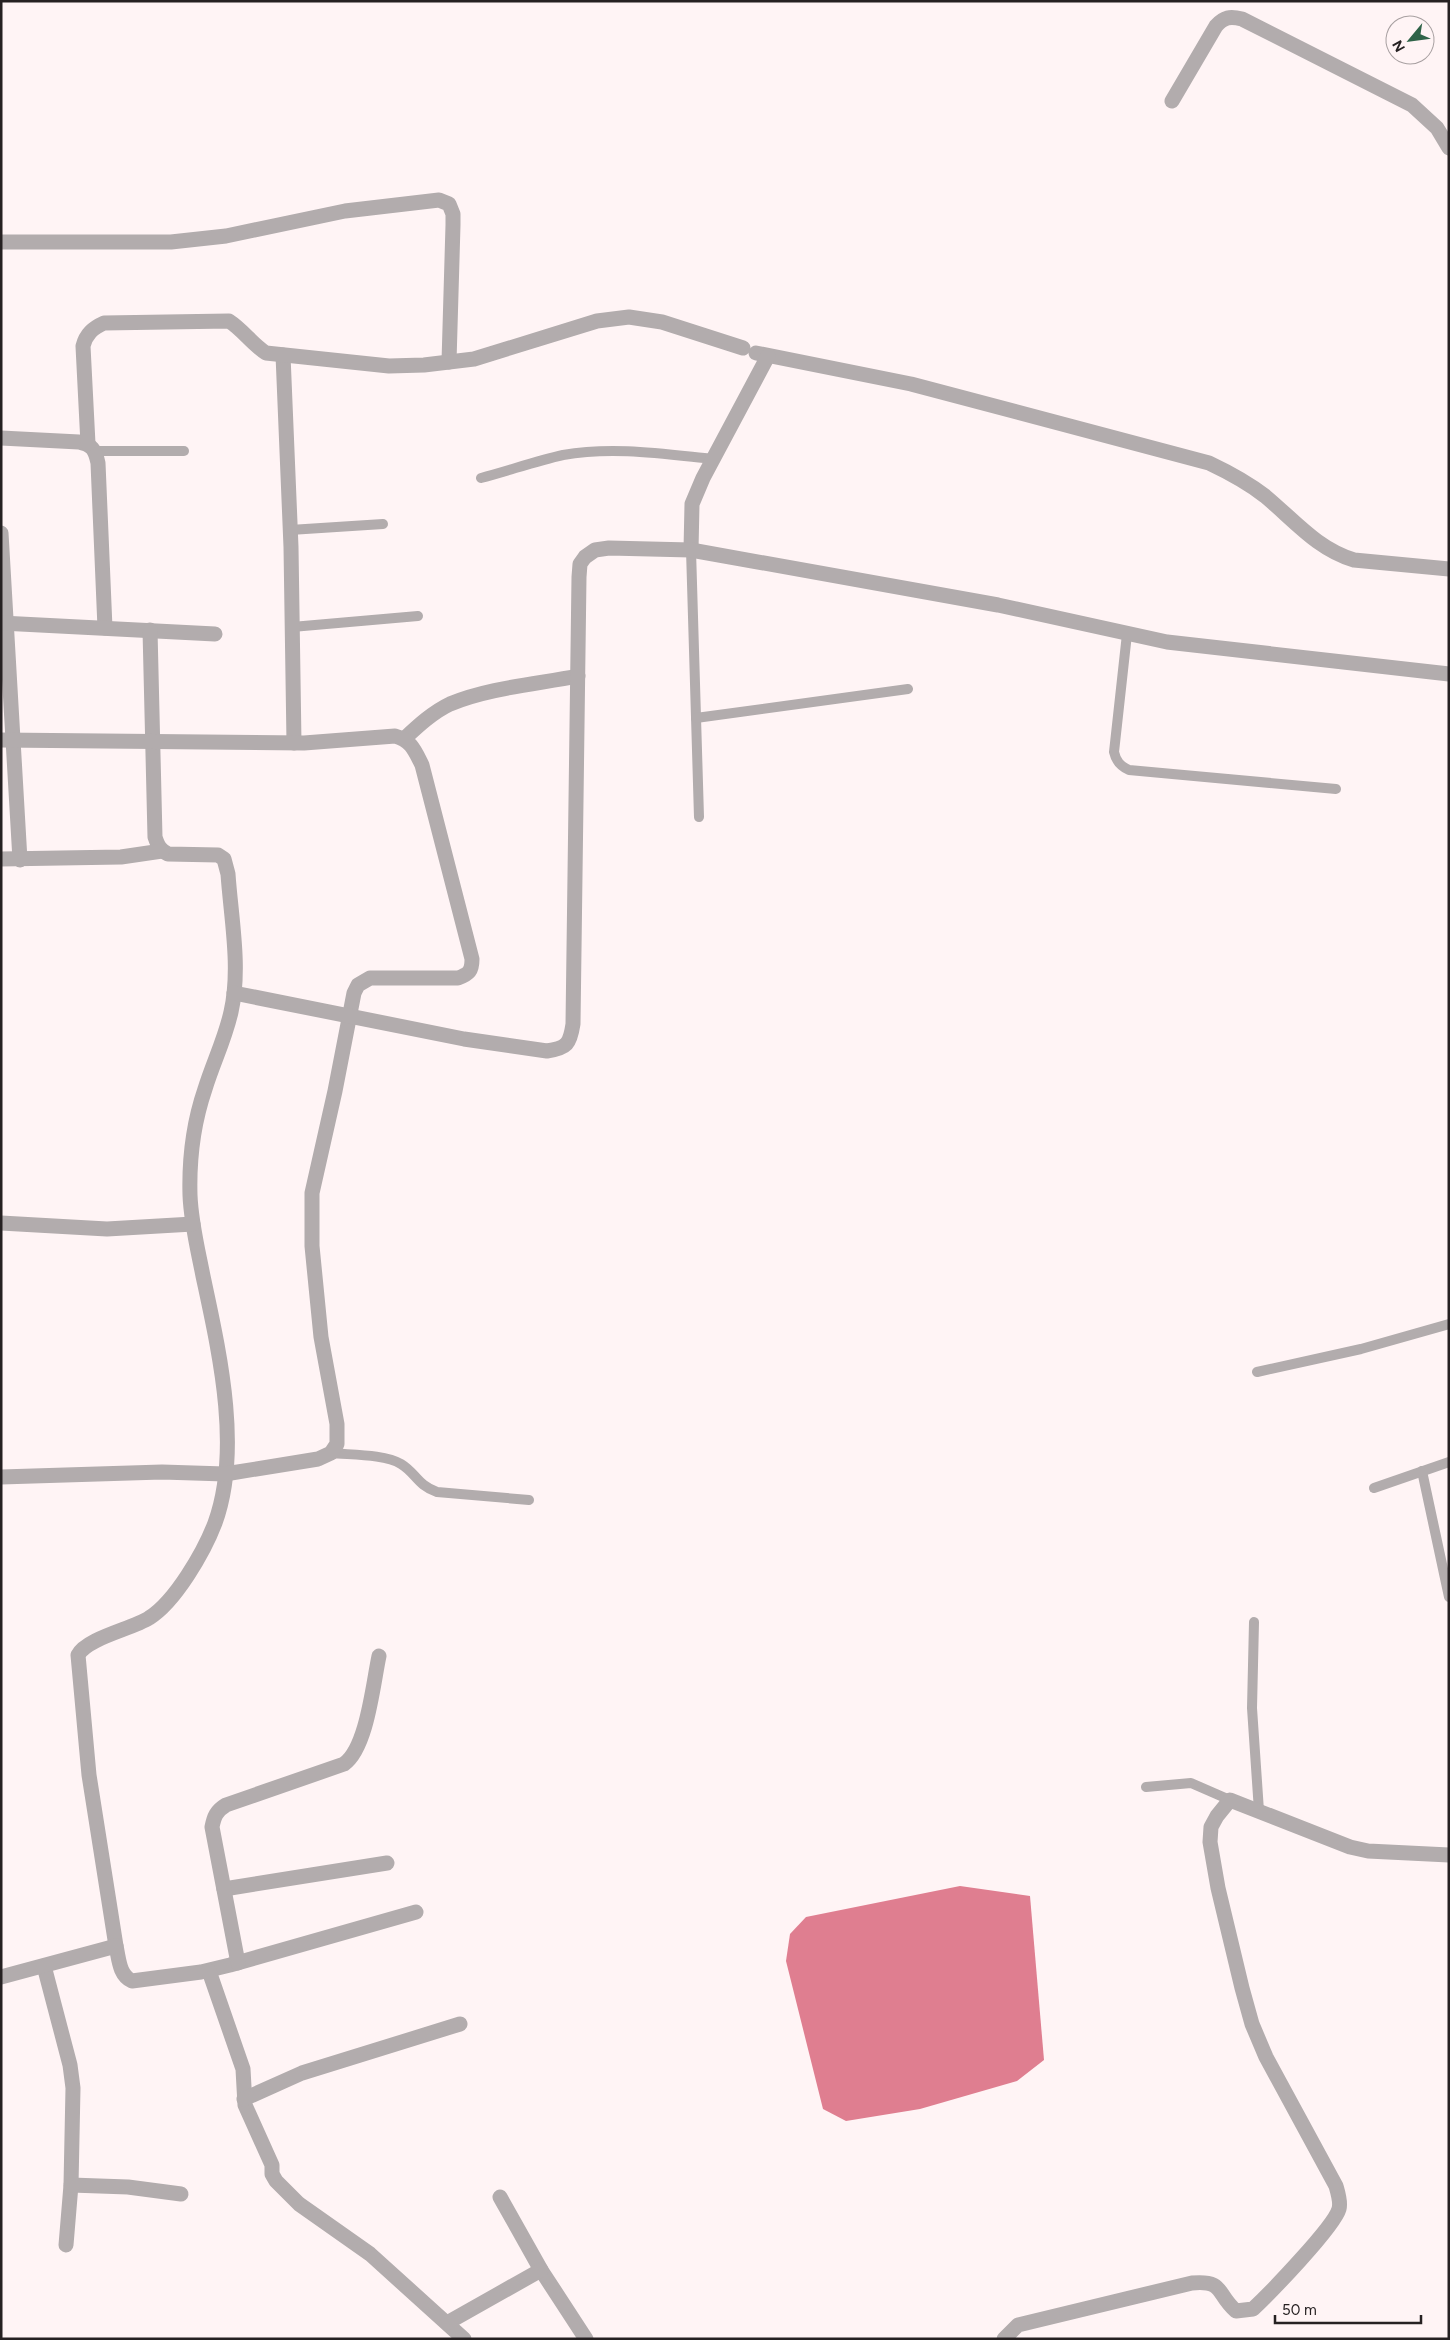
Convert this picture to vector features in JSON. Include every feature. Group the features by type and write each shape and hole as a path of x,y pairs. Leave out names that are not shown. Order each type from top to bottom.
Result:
{"street":[{"path":"1172,101 1216,26 1222,19 1231,16 1242,19 1412,105 1437,128 1449,148"},
{"path":"1,242 180,241 226,236 345,211 439,200 448,204 451,208 453,225 449,362"},
{"path":"105,628 98,463 92,447 83,346 85,337 104,323 229,321 237,326 255,346 266,353 389,366 424,365 474,359 597,321 629,317 662,322 756,352 911,384 1209,463 1239,477 1264,495 1321,546 1340,556 1354,560 1449,569"},
{"path":"691,550 692,504 713,459 756,352"},
{"path":"283,355 290,530 294,743"},
{"path":"1,438 92,447"},
{"path":"1,534 6,740 20,860"},
{"path":"234,993 464,1039 547,1051 560,1049 566,1045 571,1038 573,1024 578,577 580,564 585,557 595,550 609,548 691,550 998,605 1167,642 1449,674"},
{"path":"4,623 215,634"},
{"path":"150,630 156,837 162,851"},
{"path":"404,738 426,719 471,696 578,676"},
{"path":"1,1477 162,1472 225,1474 318,1459 331,1453 337,1444 337,1424 321,1337 310,1217 312,1193 335,1091 354,993 363,980 370,978 458,978 468,975 472,968 472,959 422,765 413,746 404,738 395,736 294,743 6,740"},
{"path":"1,860 121,857 162,851 168,854 218,855 224,859 228,874 234,993 226,1033 196,1119 190,1152 190,1197 193,1224 214,1326 224,1405 227,1454 222,1495 214,1524 176,1592 163,1608 147,1619 94,1642 81,1650 78,1655 92,1798 122,1972 132,1982 209,1971 416,1912"},
{"path":"1,1223 107,1228 193,1224"},
{"path":"238,1963 212,1827 214,1818 218,1810 226,1805 344,1764 351,1759 362,1733 379,1656"},
{"path":"1004,2339 1018,2325 1206,2282 1215,2284 1220,2288 1236,2311 1252,2309 1315,2243 1339,2210 1336,2186 1266,2057 1252,2024 1242,1988 1218,1888 1210,1842 1211,1827 1216,1816 1230,1800 1350,1847 1368,1851 1449,1855"},
{"path":"224,1889 387,1863"},
{"path":"1,1977 116,1946"},
{"path":"44,1966 70,2065 73,2088 71,2185 66,2246"},
{"path":"209,1971 243,2069 244,2099 272,2165 272,2174 283,2190 299,2204 370,2254 464,2339"},
{"path":"244,2099 302,2073 460,2024"},
{"path":"71,2185 128,2187 181,2194"},
{"path":"500,2197 541,2270 586,2339"},
{"path":"447,2323 541,2270"}],"lane":[{"path":"92,447 184,451"},
{"path":"482,478 562,455 587,452 620,450 713,459"},
{"path":"290,530 383,524"},
{"path":"691,550 699,817"},
{"path":"292,627 418,616"},
{"path":"1127,634 1114,752 1116,760 1123,767 1129,770 1336,789"},
{"path":"696,718 908,689"},
{"path":"1257,1372 1361,1349 1449,1324"},
{"path":"331,1453 393,1460 403,1465 425,1488 437,1492 529,1500"},
{"path":"1374,1488 1449,1462"},
{"path":"1422,1471 1449,1598"},
{"path":"1254,1622 1252,1708 1259,1811"},
{"path":"1146,1787 1191,1783 1230,1800"}],"shaded area":[{"path":"960,1886 1030,1896 1044,2060 1017,2081 920,2109 846,2121 823,2109 786,1961 790,1934 806,1917"}]}
